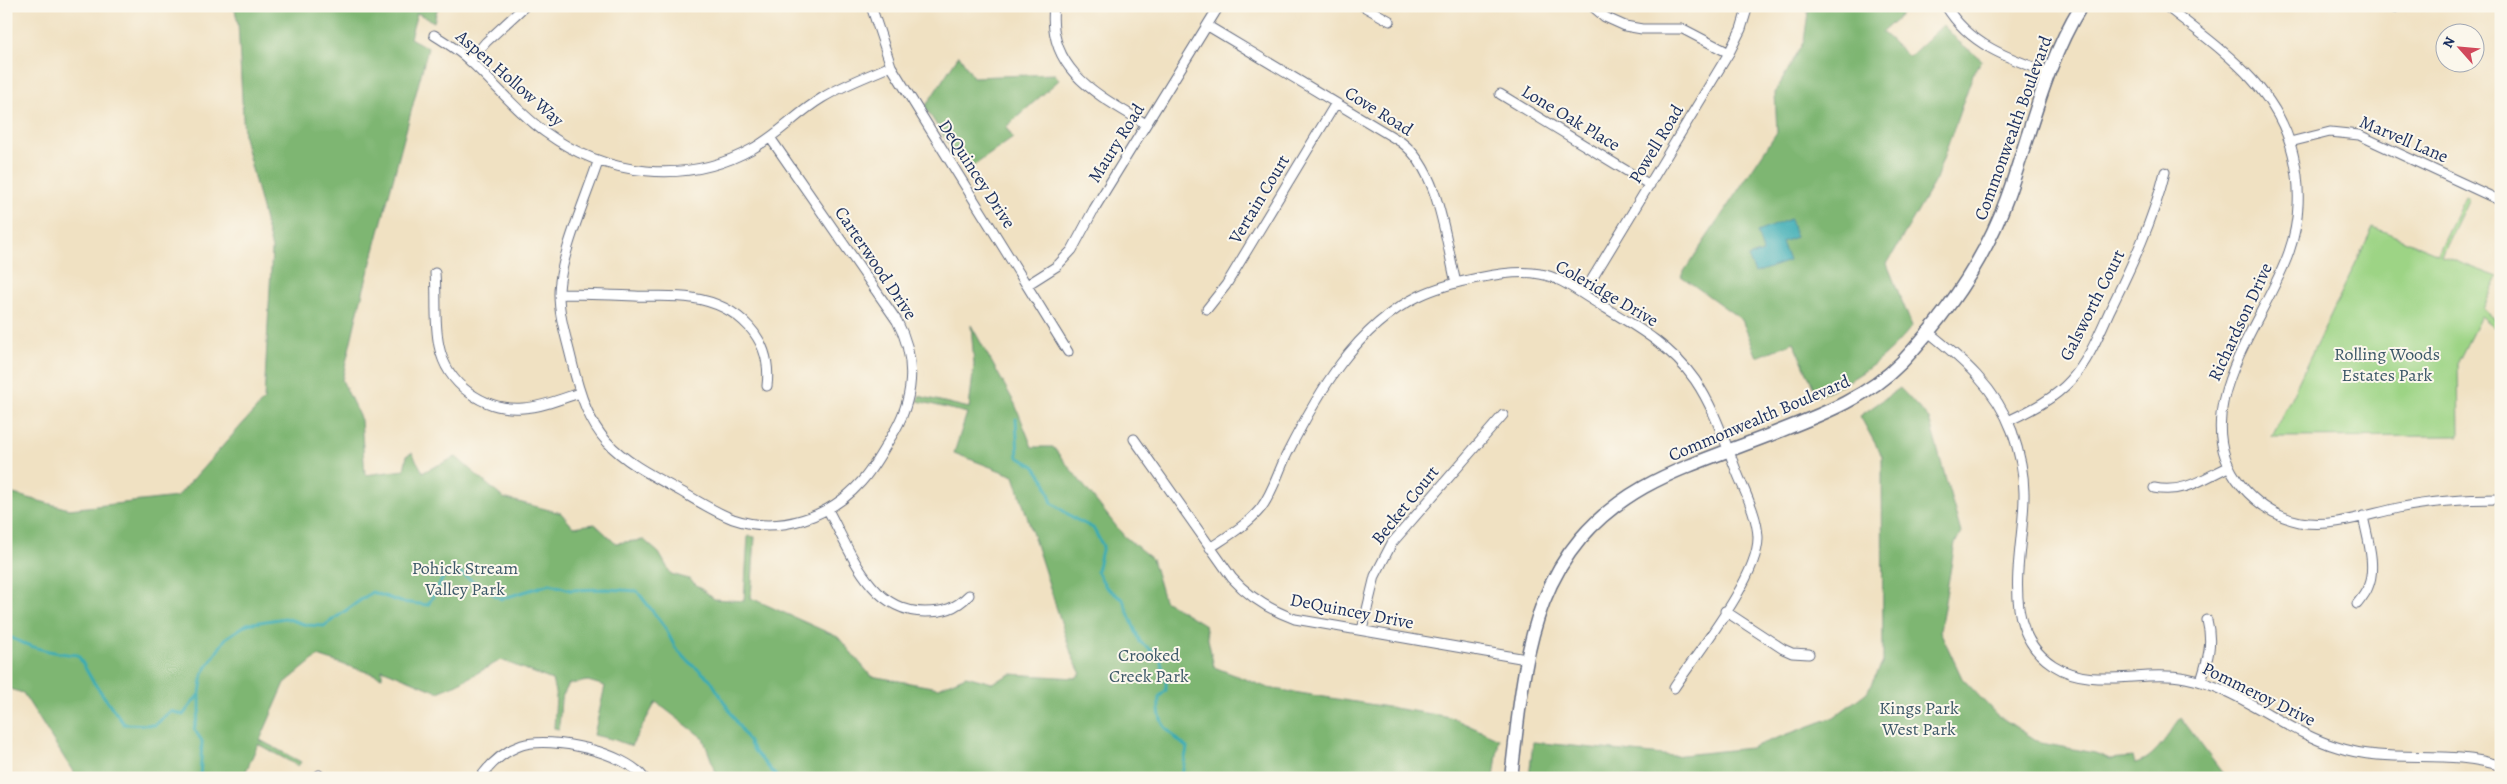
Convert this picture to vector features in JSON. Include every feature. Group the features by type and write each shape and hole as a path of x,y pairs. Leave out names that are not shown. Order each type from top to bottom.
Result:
{"street":[{"path":"470,60 486,42 525,6"},
{"name":"DeQuincey Drive","path":"871,6 891,66 1068,352"},
{"path":"1054,6 1057,41 1070,69 1088,88 1146,124"},
{"name":"Maury Road","path":"1027,285 1057,266 1072,250 1146,124 1219,6"},
{"path":"1363,6 1390,22"},
{"path":"1592,6 1605,17 1625,26 1642,29 1683,29 1729,53"},
{"name":"Powell Road","path":"1583,294 1729,53 1741,29 1748,6"},
{"path":"1946,6 1973,37 1992,51 2050,73"},
{"name":"Commonwealth Boulevard","path":"1511,778 1526,659 1534,626 1547,592 1567,557 1591,528 1617,505 1646,486 1827,412 1856,397 1890,373 1927,331 1964,284 1991,236 2006,200 2050,73 2064,38 2081,6"},
{"name":"Richardson Drive","path":"2166,6 2227,55 2256,83 2274,108 2290,142 2298,194 2294,236 2284,267 2224,396 2220,430 2228,467 2256,500 2285,518 2317,524 2425,504 2501,499"},
{"name":"Cove Road","path":"1208,26 1406,146 1426,169 1432,185 1456,282"},
{"name":"Aspen Hollow Way","path":"434,35 470,60 543,131 564,145 598,162 647,172 689,170 730,159 771,139 822,98 891,66"},
{"name":"Lone Oak Place","path":"1500,94 1650,185"},
{"name":"Vertain Court","path":"1207,309 1226,285 1336,103"},
{"name":"Marvell Lane","path":"2290,142 2330,132 2359,135 2501,201"},
{"name":"Carterwood Drive","path":"598,162 562,272 559,294 560,314 579,393 596,430 620,455 636,467 720,514 745,522 772,524 793,522 828,510 863,480 898,425 910,393 910,358 905,338 897,321 771,139"},
{"name":"Galsworth Court","path":"2008,421 2037,407 2054,396 2071,380 2084,362 2138,252 2158,198 2165,172"},
{"path":"435,273 438,346 451,374 467,392 482,401 512,408 537,406 579,393"},
{"name":"Coleridge Drive","path":"1210,548 1238,529 1262,506 1297,436 1340,365 1360,338 1380,320 1401,305 1456,282 1533,273 1555,278 1649,335 1680,362 1705,396 1753,515 1758,538 1752,568 1726,611 1674,688"},
{"path":"559,294 690,298 714,304 742,320 758,338 767,358 767,386"},
{"name":"Pommeroy Drive","path":"1927,331 1976,374 1991,392 2008,421 2020,459 2024,491 2018,607 2023,628 2033,646 2051,664 2076,676 2104,678 2165,675 2201,681 2309,737 2337,747 2376,755 2466,757 2501,766"},
{"name":"Becket Court","path":"1362,630 1375,576 1392,543 1503,415"},
{"name":"DeQuincey Drive","path":"1134,440 1237,584 1267,607 1295,618 1526,659"},
{"path":"2154,488 2169,491 2178,490 2228,467"},
{"path":"828,510 863,574 872,587 889,601 917,612 940,612 959,605 970,595"},
{"path":"2358,604 2371,579 2370,554 2363,516"},
{"path":"1726,611 1783,649 1792,653 1809,654"},
{"path":"2201,681 2210,648 2211,635 2207,620"},
{"path":"480,778 488,767 507,751 522,745 540,742 616,757 636,769 644,778"}],"green space":[{"path":"234,6 438,6 434,22 417,13 410,38 428,48 358,311 342,380 361,420 365,475 404,470 407,455 412,453 423,472 456,457 503,498 561,513 573,527 595,524 615,543 644,540 659,553 671,574 689,579 714,599 744,601 748,536 755,537 751,598 838,637 871,676 938,688 966,676 992,683 1011,674 1075,678 1081,674 1072,656 1014,476 954,453 967,413 918,401 919,396 969,408 974,365 971,325 1015,404 1032,447 1053,447 1124,536 1152,559 1164,600 1205,625 1214,667 1268,688 1450,717 1499,739 1494,778 718,778 703,738 656,702 631,746 594,735 605,686 588,681 569,684 561,699 559,729 554,728 556,696 552,680 501,660 438,692 382,669 382,677 318,656 285,683 260,740 301,762 298,766 258,744 243,778 77,778 23,693 6,688 6,492 69,509 177,497 264,400 272,249 244,137 238,23"},
{"path":"1809,6 1911,6 1882,32 1909,57 1943,25 1959,42 1982,60 1973,74 1936,179 1887,264 1912,326 1881,358 1857,376 1817,396 1794,342 1757,357 1742,320 1681,276 1777,132 1775,93 1804,41","holes":["1790,220 1782,242 1755,273 1748,257 1763,252"]},
{"path":"959,55 973,77 1055,74 1059,80 1006,127 1013,138 966,171 925,107"},
{"name":"Rolling Woods Estates Park","path":"2465,197 2469,199 2442,256 2498,277 2483,309 2501,324 2501,332 2481,316 2458,362 2459,436 2272,437 2373,227 2438,254"},
{"name":"Kings Park West Park","path":"1900,388 1929,419 1961,533 1955,543 1940,631 1962,678 1997,715 2041,743 2095,753 2110,759 2133,757 2135,763 2149,757 2161,745 2181,718 2226,778 1529,778 1533,742 1673,756 1750,748 1834,717 1867,692 1883,662 1882,456 1860,416"}],"water":[{"path":"1790,219 1796,237 1782,242 1789,261 1755,273 1748,257 1763,252 1757,232"}],"waterway":[{"path":"1016,419 1018,457 1034,466 1045,481 1052,503 1075,519 1093,528 1103,546 1097,571 1106,587 1123,600 1140,642 1159,656 1166,679 1166,690 1159,697 1160,715 1165,727 1187,748 1182,774 1179,778"},
{"path":"6,635 41,649 78,655 92,680 124,724 155,725 171,711 183,715 200,693 203,673 226,638 247,624 285,618 307,625 324,626 372,592 401,602 428,605 444,576 454,569 501,599 550,584 570,590 606,589 637,591 664,626 675,647 689,662 710,679 755,752 778,778"},
{"path":"200,694 200,710 194,729 202,741 200,778"}],"park label":[{"name":"Pohick Stream Valley Park","path":"465,578"},
{"name":"Crooked Creek Park","path":"1149,665"}]}
